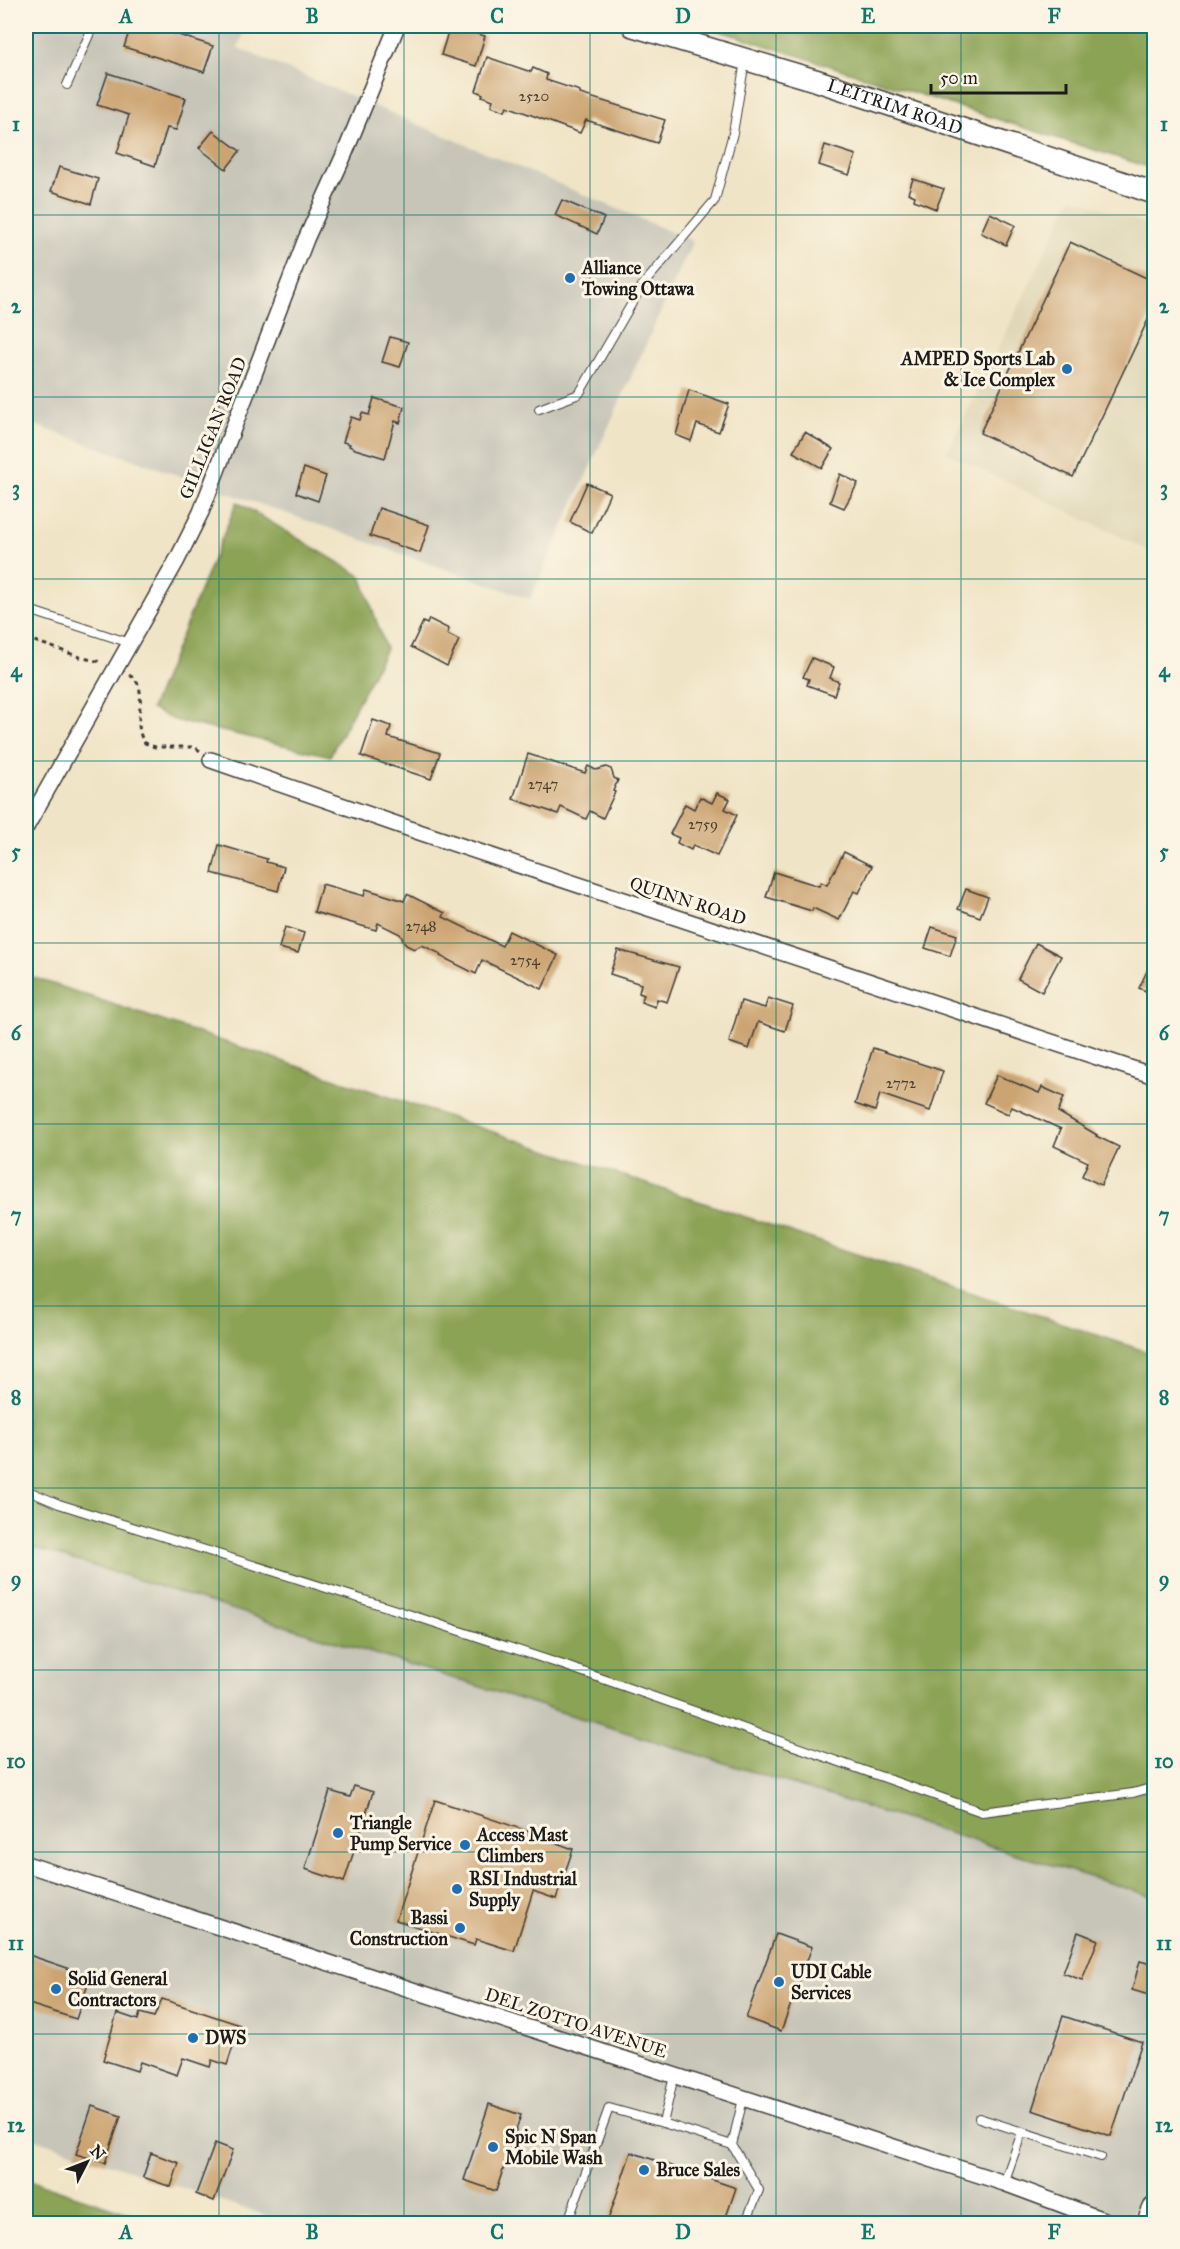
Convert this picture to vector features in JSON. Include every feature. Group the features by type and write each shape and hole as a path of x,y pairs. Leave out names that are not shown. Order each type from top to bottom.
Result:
{"main road":[{"name":"LEITRIM ROAD","path":"633,26 746,60 1155,194"},
{"path":"1147,2223 1155,2208"}],"street":[{"name":"GILLIGAN ROAD","path":"26,827 177,560 201,512 306,239 397,26"},
{"name":"QUINN ROAD","path":"211,759 419,832 1155,1076"},
{"name":"DEL ZOTTO AVENUE","path":"26,1864 1004,2183 1114,2223"}],"lane":[{"path":"67,85 93,26"},
{"path":"539,409 579,394 642,286 715,200 733,133 746,60"},
{"path":"26,609 130,643"},
{"path":"26,1490 59,1504 566,1666 982,1812 1133,1793 1155,1787"},
{"path":"663,2123 674,2076"},
{"path":"732,2145 743,2099"},
{"path":"567,2223 609,2108 732,2145 759,2190 745,2223"},
{"path":"979,2118 1101,2157"},
{"path":"1004,2183 1022,2132"}],"path":[{"path":"26,638 82,658 98,661"},
{"path":"125,673 135,678 140,685 138,727 141,738 156,747 195,747 211,759"}],"shaded area":[{"path":"26,26 246,26 238,48 693,241 530,599 26,422"},
{"path":"1072,197 1154,227 1154,544 1151,552 947,453"},
{"path":"26,1545 1154,1897 1154,2167 1128,2223 288,2223 26,2136"}],"green space":[{"path":"705,26 1154,26 1154,169"},
{"path":"237,502 361,576 386,649 330,756 174,720 151,709"},
{"path":"26,975 1154,1354 1154,1897 26,1545"},
{"path":"26,2179 157,2223 26,2223"}],"building":[{"path":"131,26 150,26 213,46 204,72 124,47"},
{"path":"459,29 485,36 476,66 441,55 448,32 457,34"},
{"path":"487,57 531,72 533,68 547,74 546,80 580,91 580,94 665,120 657,143 586,120 580,133 507,106 505,111 491,106 493,100 476,91"},
{"path":"108,73 186,98 176,130 167,128 155,166 117,153 129,115 97,105"},
{"path":"213,131 240,151 226,169 199,148"},
{"path":"825,145 856,155 849,175 819,165"},
{"path":"59,167 98,179 91,204 51,191"},
{"path":"913,179 944,189 936,209 914,200 915,196 908,193"},
{"path":"562,200 604,218 597,234 555,215"},
{"path":"990,213 1015,225 1006,245 981,233"},
{"name":"AMPED Sports Lab & Ice Complex","path":"1070,242 1155,282 1155,305 1073,477 980,433"},
{"path":"390,337 408,342 400,367 382,362"},
{"path":"689,390 729,404 719,432 697,424 691,441 676,435"},
{"path":"374,398 404,407 400,423 395,421 385,458 355,449 343,442 351,417 360,420 362,413 369,415"},
{"path":"805,432 833,449 822,468 793,452"},
{"path":"304,468 326,476 318,501 296,493"},
{"path":"840,474 858,483 844,508 830,502"},
{"path":"587,483 610,493 592,533 570,522"},
{"path":"379,508 429,525 420,553 370,536"},
{"path":"429,619 449,629 447,634 459,640 447,666 411,647 423,622 427,624"},
{"path":"812,658 834,667 830,678 839,682 834,695 807,685 809,679 803,677"},
{"path":"373,720 391,726 388,737 440,753 431,779 361,756"},
{"path":"528,754 585,773 588,766 596,770 606,767 611,769 614,778 618,780 603,818 590,811 586,819 561,807 558,814 513,799"},
{"path":"717,793 730,799 725,809 737,815 717,856 693,845 691,850 677,843 679,838 670,834 685,804 694,809 700,797 712,803"},
{"path":"219,845 267,859 266,862 284,867 278,891 212,873"},
{"path":"844,852 872,866 859,893 854,891 839,920 813,908 812,911 766,897 774,872 819,886 821,882 827,885"},
{"path":"322,884 364,896 366,889 404,901 407,894 445,913 443,917 502,946 509,931 558,955 542,989 482,960 476,974 422,945 414,949 406,945 400,934 378,923 376,930 314,912"},
{"path":"966,889 988,897 980,917 958,909"},
{"path":"285,927 304,933 298,953 279,948"},
{"path":"932,927 957,935 950,956 925,948"},
{"path":"1036,943 1061,956 1042,992 1018,979"},
{"path":"618,950 679,967 667,1002 657,999 655,1007 641,1002 644,995 639,993 641,984 610,974"},
{"path":"1155,954 1155,995 1139,988"},
{"path":"768,998 793,1006 785,1031 758,1022 749,1049 729,1042 741,1001 765,1008"},
{"path":"873,1048 943,1071 930,1111 880,1094 875,1111 855,1104"},
{"path":"997,1075 1039,1093 1042,1087 1064,1097 1058,1112 1096,1136 1119,1147 1101,1185 1082,1176 1088,1162 1054,1146 1061,1129 1012,1107 1008,1114 984,1103"},
{"name":"Triangle Pump Service","path":"354,1786 373,1792 344,1882 305,1869 330,1791 350,1797"},
{"path":"435,1800 551,1839 551,1841 573,1849 556,1899 533,1891 514,1951 476,1939 474,1945 396,1920"},
{"path":"1078,1932 1098,1940 1082,1980 1063,1973"},
{"name":"UDI Cable Services","path":"776,1934 812,1947 781,2031 746,2018"},
{"name":"Solid General Contractors","path":"26,1954 91,1976 76,2019 26,2003"},
{"path":"1140,1961 1155,1965 1155,1997 1132,1990"},
{"name":"DWS","path":"162,1999 240,2025 227,2065 212,2060 210,2067 183,2058 177,2075 140,2062 137,2071 103,2060 117,2013 138,2020 140,2013 154,2017"},
{"path":"1063,2016 1142,2042 1111,2136 1032,2110"},
{"name":"Spic N Span Mobile Wash","path":"489,2104 521,2115 496,2191 464,2180"},
{"path":"92,2106 121,2116 105,2163 76,2154"},
{"path":"215,2143 233,2150 214,2201 196,2194"},
{"path":"631,2152 736,2188 724,2223 607,2223"},
{"path":"151,2153 179,2163 171,2187 143,2177"}],"place":[{"name":"Alliance Towing Ottawa","path":"570,278"},
{"name":"AMPED Sports Lab & Ice Complex","path":"1067,369"},
{"name":"Triangle Pump Service","path":"338,1833"},
{"name":"Access Mast Climbers","path":"465,1845"},
{"name":"RSI Industrial Supply","path":"457,1889"},
{"name":"Bassi Construction","path":"460,1928"},
{"name":"UDI Cable Services","path":"779,1982"},
{"name":"Solid General Contractors","path":"56,1989"},
{"name":"DWS","path":"193,2038"},
{"name":"Spic N Span Mobile Wash","path":"493,2147"},
{"name":"Bruce Sales","path":"644,2170"}]}
